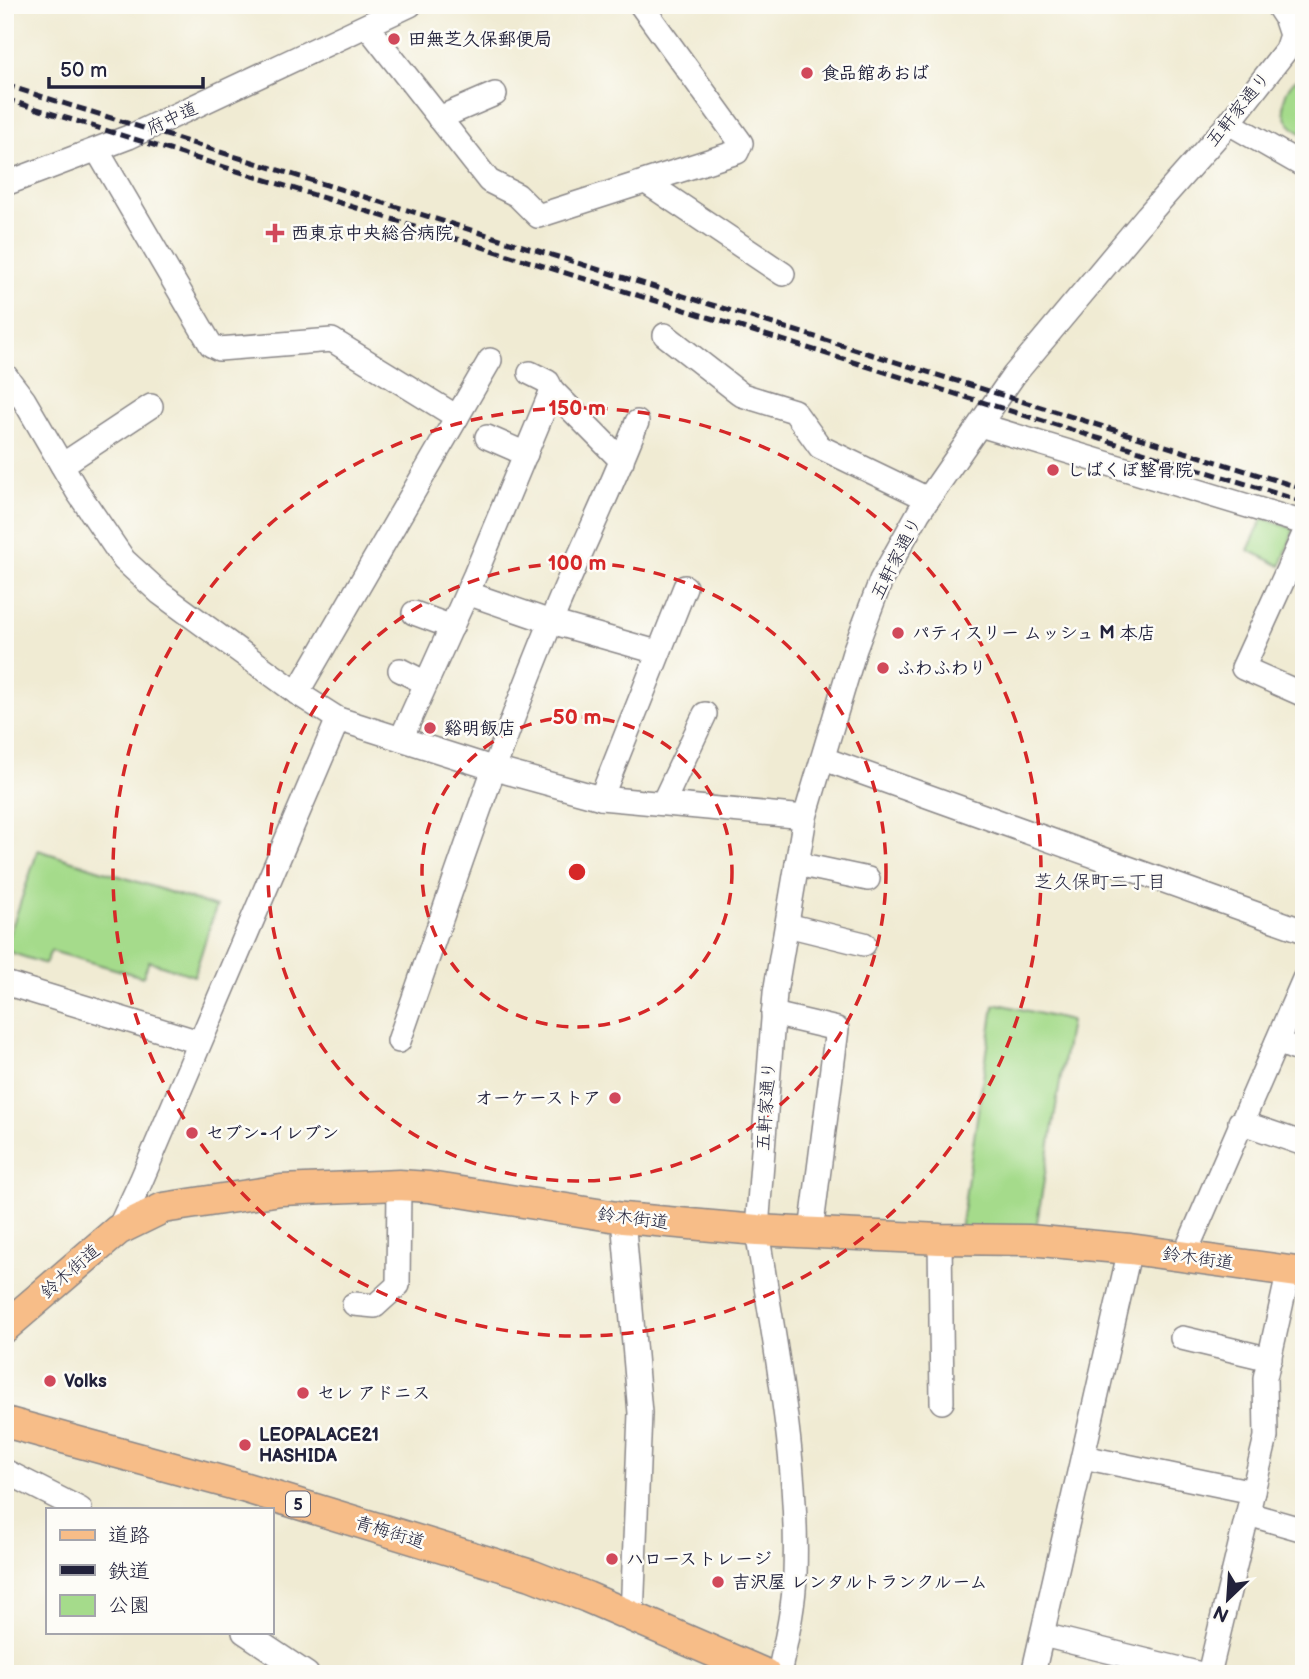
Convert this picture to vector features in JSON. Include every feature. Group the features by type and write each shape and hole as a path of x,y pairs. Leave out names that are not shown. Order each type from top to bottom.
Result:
{"main road":[{"name":"鈴木街道","path":"9,1320 118,1230 163,1208 281,1189 399,1185 449,1190 622,1218 757,1230 940,1239 1029,1240 1130,1249 1297,1272"},
{"name":"青梅街道","path":"5,1422 233,1484 531,1575 765,1674"}],"street":[{"name":"府中道","path":"5,184 129,137 410,5"},
{"path":"367,26 489,181 517,195 538,216 737,152 741,143 641,5"},
{"name":"五軒家通り","path":"779,1674 795,1577 795,1510 783,1404 757,1230 773,1014 806,817 855,649 881,580 928,499 1014,375 1229,123 1286,50 1290,35 1285,17 1277,5"},
{"path":"439,118 495,94"},
{"path":"1229,123 1304,166"},
{"path":"97,150 211,345 219,349 332,340 457,417"},
{"path":"646,182 783,274"},
{"path":"665,335 742,395 794,411 820,447 928,499"},
{"path":"297,693 490,360"},
{"path":"530,373 548,382 552,390 622,461"},
{"path":"5,375 24,400 62,465 124,560 160,593 297,693 338,719 495,769 601,797 806,817"},
{"path":"401,738 467,593 552,390"},
{"path":"62,465 151,406"},
{"path":"399,1041 495,769 551,622 637,422"},
{"path":"981,425 1304,523"},
{"path":"487,437 526,454"},
{"path":"1304,534 1243,668 1304,695"},
{"path":"601,797 685,587"},
{"path":"467,593 551,622 657,652"},
{"path":"414,613 452,627"},
{"path":"400,670 426,683"},
{"path":"663,803 705,714"},
{"path":"118,1230 338,719"},
{"path":"824,759 1304,931"},
{"path":"797,864 868,879"},
{"path":"787,925 863,944"},
{"path":"1184,1256 1304,979"},
{"path":"5,983 199,1042"},
{"path":"773,1014 837,1029 811,1231"},
{"path":"1277,1042 1304,1052"},
{"path":"1240,1122 1304,1143"},
{"path":"354,1304 375,1306 398,1285 399,1185"},
{"path":"622,1218 640,1413 632,1617"},
{"path":"940,1239 942,1402"},
{"path":"1033,1674 1130,1249"},
{"path":"1209,1674 1266,1437 1265,1378 1297,1272"},
{"path":"1182,1338 1270,1359"},
{"path":"1083,1457 1251,1503 1304,1531"},
{"path":"5,1471 78,1508"},
{"path":"247,1634 307,1674"},
{"path":"1043,1636 1201,1674"}],"green space":[{"path":"1300,77 1304,77 1304,135 1290,124 1284,112 1284,98 1290,86"},
{"path":"1263,518 1294,529 1281,566 1248,550"},
{"path":"38,850 216,907 194,976 149,961 143,977 51,951 45,964 12,953 6,945"},
{"path":"999,1004 1070,1021 1036,1229 960,1230 994,1006"}],"railway":[{"path":"5,85 1304,489"},
{"path":"5,99 1304,502"}],"place":[{"name":"田無芝久保郵便局","path":"394,39"},
{"name":"食品館あおば","path":"807,73"},
{"name":"西東京中央総合病院","path":"275,233"},
{"name":"しばくぼ整骨院","path":"1053,470"},
{"name":"パティスリー ムッシュ M 本店","path":"898,633"},
{"name":"ふわふわり","path":"883,668"},
{"name":"谿明飯店","path":"430,728"},
{"name":"オーケーストア","path":"615,1098"},
{"name":"セブン-イレブン","path":"192,1133"},
{"name":"Volks","path":"50,1381"},
{"name":"セレ アドニス","path":"303,1393"},
{"name":"LEOPALACE21 HASHIDA","path":"245,1445"},
{"name":"ハローストレージ","path":"612,1559"},
{"name":"吉沢屋 レンタルトランクルーム","path":"718,1582"}],"district":[{"name":"芝久保町二丁目","path":"1100,881"}]}
